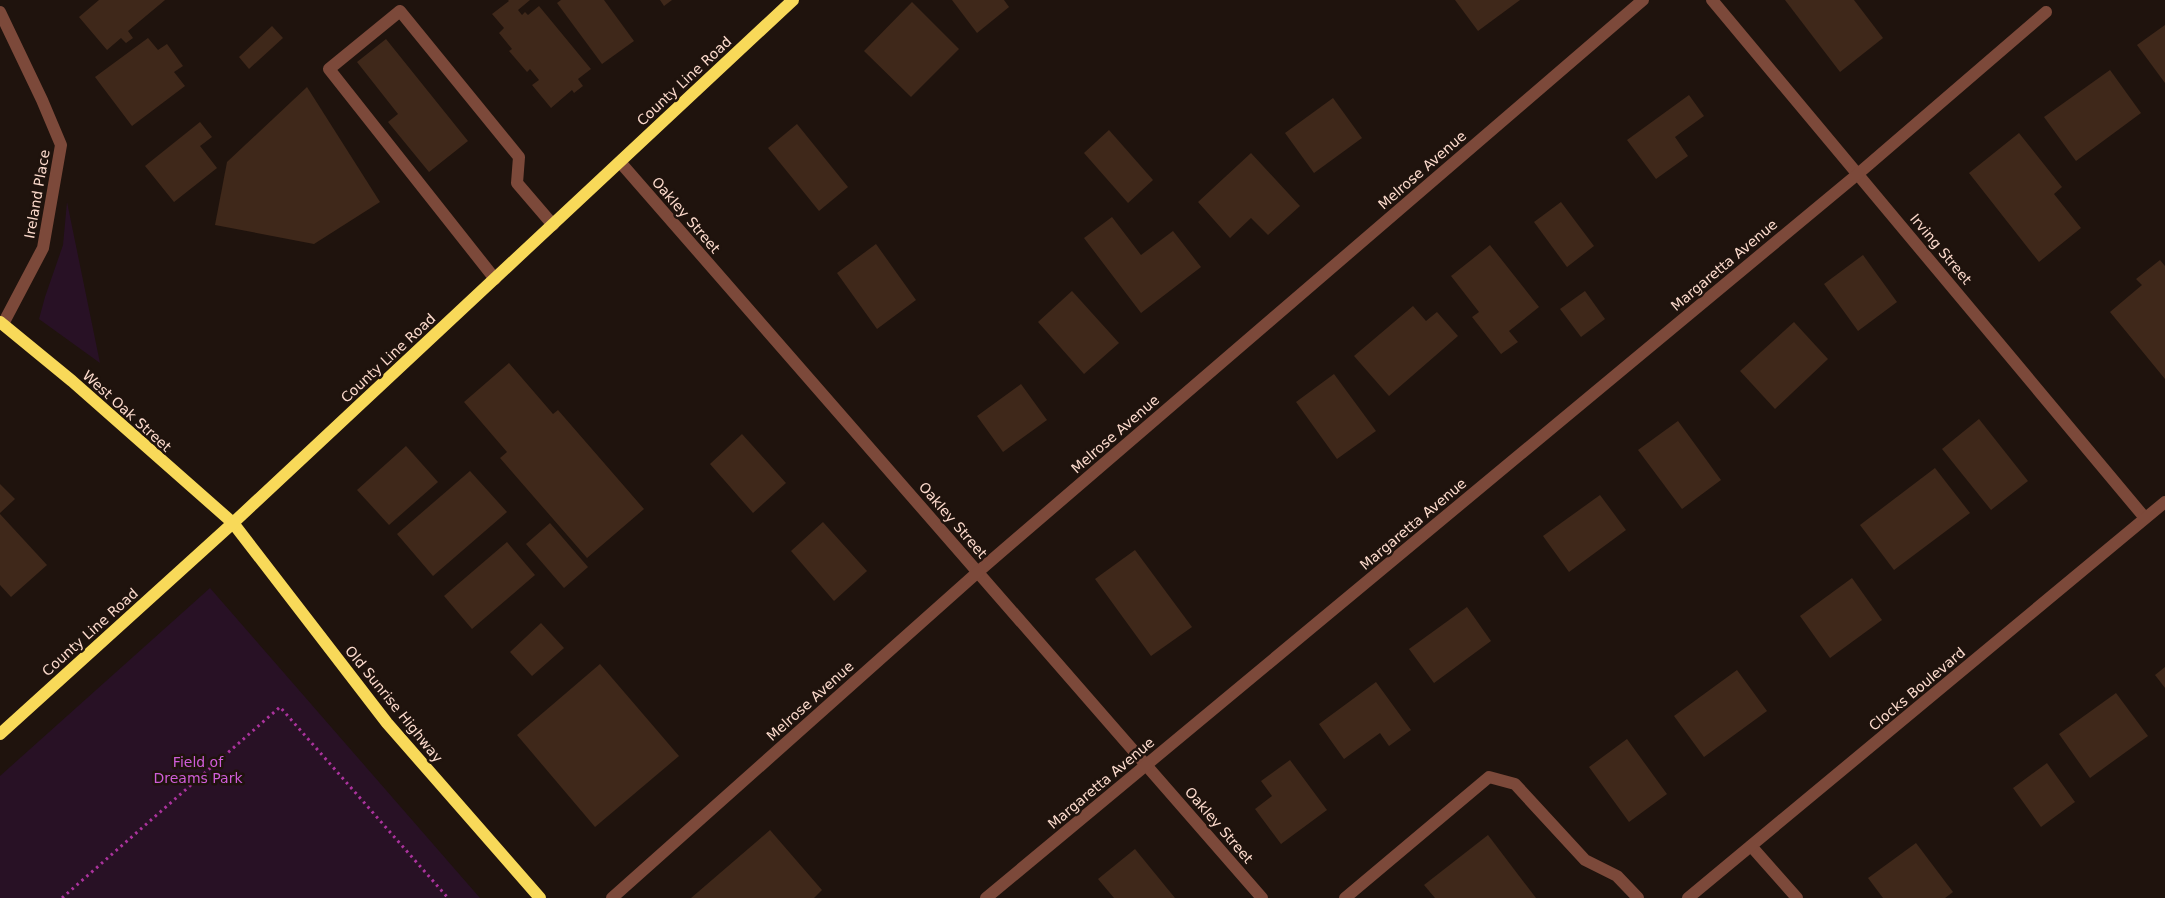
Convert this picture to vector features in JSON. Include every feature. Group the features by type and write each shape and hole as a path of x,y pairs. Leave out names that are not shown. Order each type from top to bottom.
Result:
{"main road":[{"name":"County Line Road","path":"0,734 233,523 793,0"},
{"name":"West Oak Street","path":"1,323 72,381 233,523"},
{"name":"Old Sunrise Highway","path":"233,523 387,723 540,898"}],"street":[{"name":"Melrose Avenue","path":"612,898 979,571 1643,0"},
{"name":"Irving Street","path":"1712,0 2145,518"},
{"name":"Ireland Place","path":"0,12 61,145 43,248 1,323"},
{"path":"495,279 329,69 400,12 519,157 518,184 553,225"},
{"name":"Margaretta Avenue","path":"986,898 1858,173 2046,12"},
{"name":"Oakley Street","path":"620,162 979,571 1262,898"},
{"name":"Clocks Boulevard","path":"1688,898 2165,502"},
{"path":"1345,898 1489,777 1515,784 1585,860 1617,876 1638,898"},
{"path":"1751,846 1797,898"}],"path":[{"path":"62,898 280,708 448,898"}],"green space":[{"path":"67,202 100,363 39,319 63,245"},
{"name":"Field of Dreams Park","path":"210,588 480,898 0,898 0,776"}],"building":[{"path":"99,0 165,0 128,31 133,38 126,43 121,38 107,50 79,17"},
{"path":"508,0 530,0 518,10 522,15 525,12 528,15 539,6 591,69 578,79 583,86 574,93 572,90 551,108 532,85 539,80 530,69 527,72 509,51 512,49 499,33 504,28 492,14"},
{"path":"561,0 604,0 634,41 602,64 557,3"},
{"path":"660,0 672,0 664,6"},
{"path":"952,0 1004,0 1009,7 977,33"},
{"path":"1455,0 1520,0 1478,31"},
{"path":"1785,0 1854,0 1883,38 1840,72"},
{"path":"912,2 959,49 911,97 864,51"},
{"path":"2165,25 2165,83 2137,45"},
{"path":"272,26 283,38 249,69 239,57"},
{"path":"148,38 158,50 167,44 183,66 174,72 185,86 132,126 95,77"},
{"path":"386,39 468,141 429,172 388,122 398,114 357,62"},
{"path":"2110,70 2141,113 2076,161 2044,117"},
{"path":"307,87 380,202 314,244 215,225 227,162"},
{"path":"1689,95 1704,116 1675,137 1688,156 1656,179 1627,140"},
{"path":"1333,98 1362,138 1314,173 1285,133"},
{"path":"200,122 212,137 200,146 217,168 174,202 145,166"},
{"path":"797,124 848,187 819,211 768,148"},
{"path":"1109,130 1153,180 1128,203 1084,153"},
{"path":"2019,133 2062,187 2054,194 2081,228 2039,262 1969,173"},
{"path":"1251,153 1300,206 1268,235 1251,218 1230,238 1198,202"},
{"path":"1561,202 1594,246 1567,267 1534,222"},
{"path":"1112,217 1141,255 1173,231 1201,267 1141,313 1084,238"},
{"path":"876,244 916,300 877,329 837,273"},
{"path":"1490,245 1539,307 1509,331 1518,342 1501,354 1472,317 1479,312 1451,276"},
{"path":"1863,255 1897,302 1858,331 1824,284"},
{"path":"2160,260 2165,266 2165,379 2110,312 2142,285 2136,279"},
{"path":"1072,291 1119,343 1084,374 1038,322"},
{"path":"1585,291 1605,319 1581,337 1560,309"},
{"path":"1413,306 1426,321 1437,312 1458,336 1389,396 1354,356"},
{"path":"1794,322 1828,359 1775,409 1740,371"},
{"path":"509,363 553,414 558,410 644,509 587,558 500,458 507,452 464,402"},
{"path":"1334,374 1376,431 1337,459 1296,402"},
{"path":"1021,384 1047,420 1003,452 977,416"},
{"path":"1979,419 2028,481 1991,510 1942,449"},
{"path":"1678,421 1721,480 1682,509 1638,450"},
{"path":"742,434 786,483 753,513 710,464"},
{"path":"406,446 438,482 389,525 357,490"},
{"path":"1935,468 1970,513 1894,570 1860,525"},
{"path":"470,471 507,512 433,576 397,534"},
{"path":"0,484 15,499 0,513"},
{"path":"1600,495 1626,530 1569,572 1543,536"},
{"path":"0,514 47,565 11,597 0,585"},
{"path":"823,522 867,571 834,601 791,551"},
{"path":"550,523 588,567 564,588 526,544"},
{"path":"507,542 535,575 472,629 444,596"},
{"path":"1135,550 1192,627 1151,656 1095,579"},
{"path":"1852,578 1882,620 1830,658 1800,616"},
{"path":"1467,607 1491,641 1434,683 1409,649"},
{"path":"541,623 564,648 532,676 510,652"},
{"path":"600,664 679,756 595,827 517,735"},
{"path":"2165,667 2165,688 2155,675"},
{"path":"1737,670 1767,711 1704,757 1674,716"},
{"path":"1376,682 1411,730 1389,746 1380,733 1344,759 1319,724"},
{"path":"2116,693 2148,736 2090,778 2059,734"},
{"path":"1627,739 1667,794 1629,822 1589,767"},
{"path":"1290,760 1327,810 1281,844 1255,809 1272,796 1261,781"},
{"path":"2047,763 2075,802 2041,827 2013,788"},
{"path":"770,830 822,890 814,898 691,898"},
{"path":"1488,835 1536,898 1435,898 1424,885"},
{"path":"1916,843 1953,892 1945,898 1883,898 1868,878"},
{"path":"1135,849 1175,898 1114,898 1098,879"}]}
